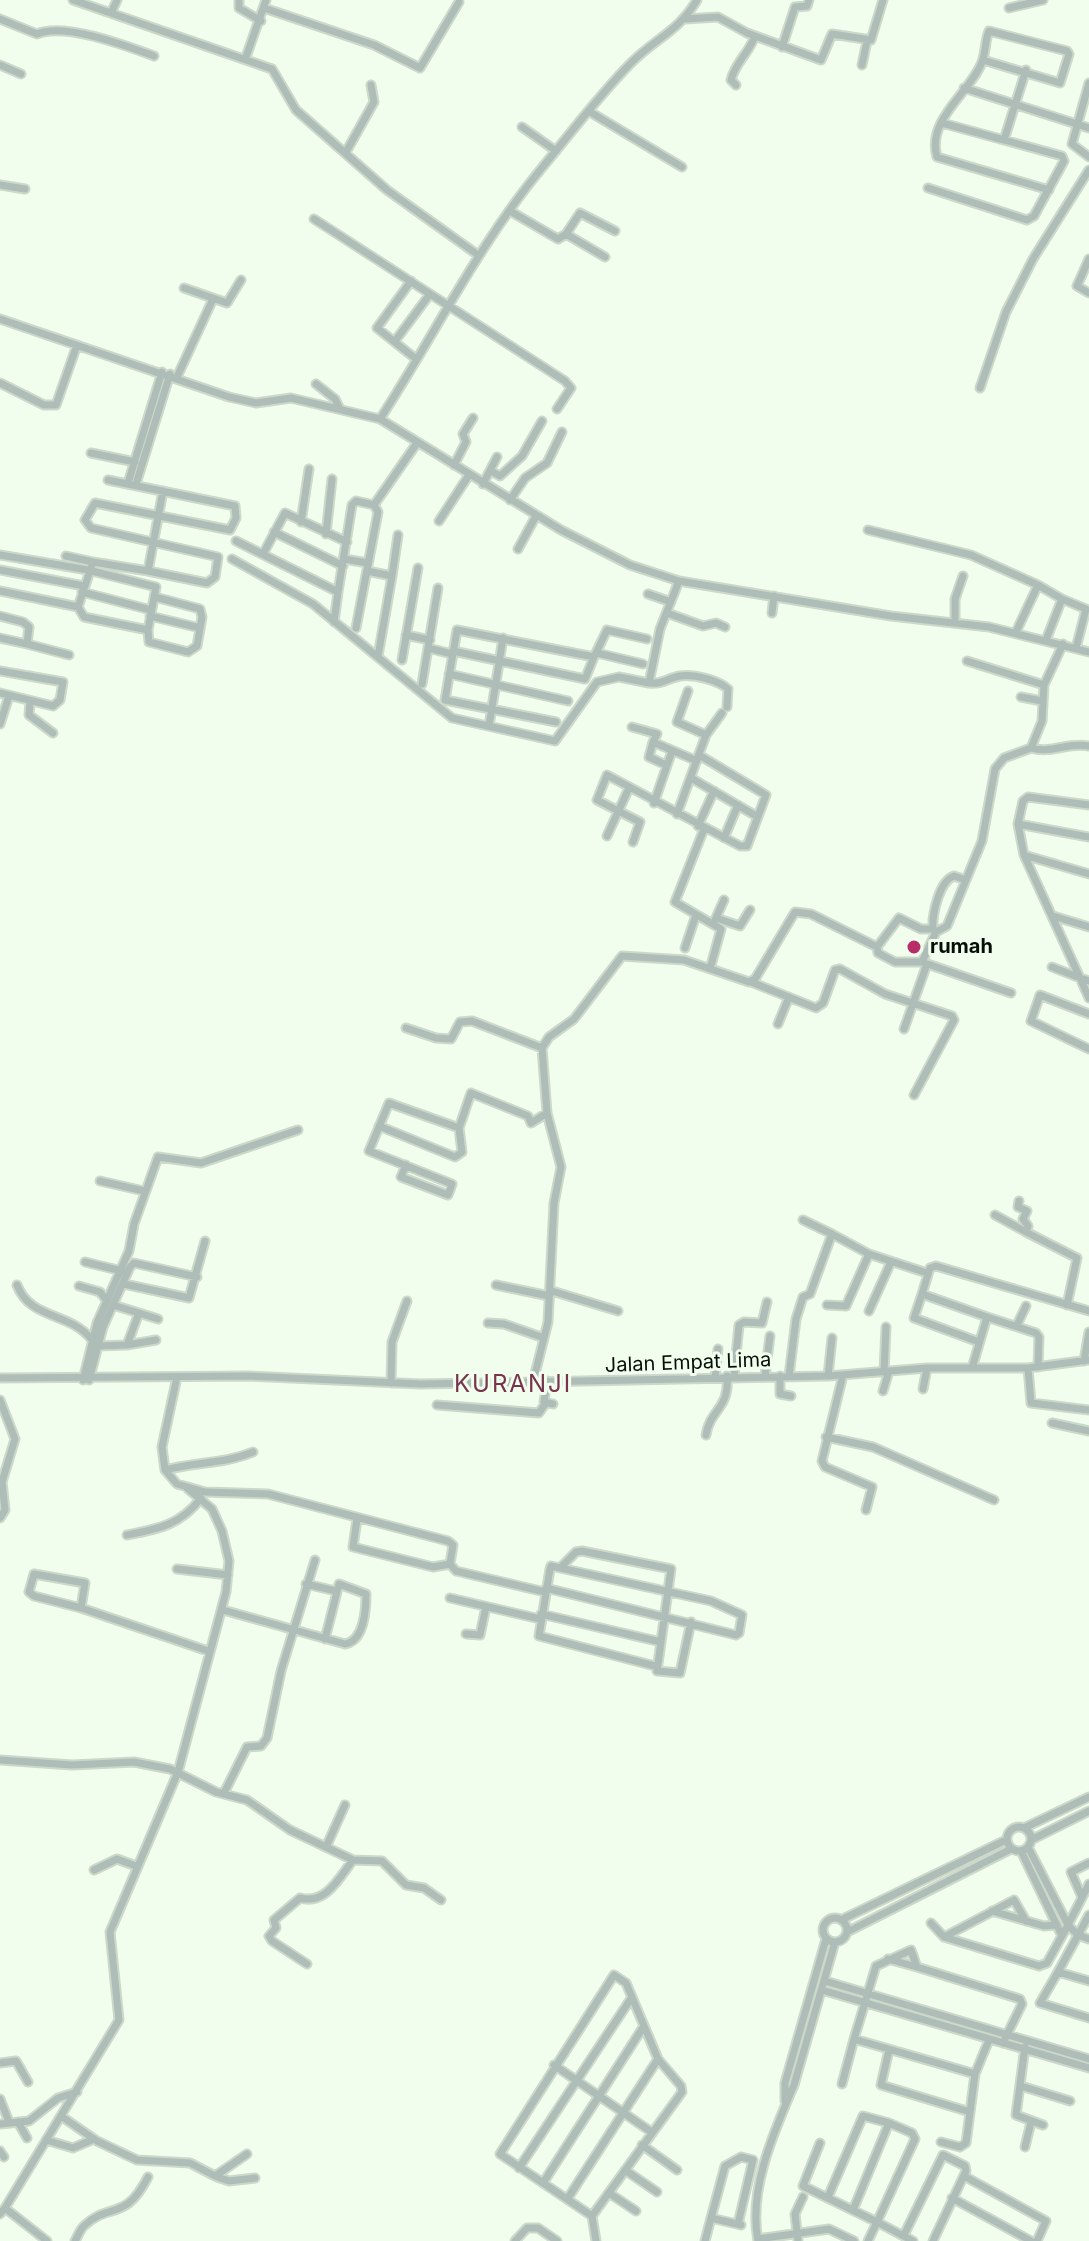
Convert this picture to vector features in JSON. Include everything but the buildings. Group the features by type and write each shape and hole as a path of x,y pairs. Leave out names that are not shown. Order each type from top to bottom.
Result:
{"street":[{"path":"73,0 246,57 272,69 292,105 410,209 478,255"},
{"path":"112,11 117,0"},
{"path":"239,0 239,8 261,21"},
{"path":"380,419 450,307 478,255 510,211 556,151 632,62 685,19 697,0"},
{"path":"782,47 795,7 807,6 809,0"},
{"path":"685,19 718,17 755,36 821,60 832,34 871,40 883,0"},
{"path":"1009,8 1043,0"},
{"path":"246,57 265,4 374,45 420,68 459,2"},
{"path":"0,19 37,34 45,31 95,37 154,56"},
{"path":"983,60 1026,70 1062,83 1068,52 993,31 987,33 983,60 942,123 935,153 940,159 1049,190"},
{"path":"736,85 731,80 732,74 755,36"},
{"path":"862,65 867,41"},
{"path":"0,65 21,74"},
{"path":"1004,140 1026,70"},
{"path":"1089,83 1072,144 1089,157"},
{"path":"346,152 374,102 371,85"},
{"path":"964,88 1089,128"},
{"path":"590,112 682,167"},
{"path":"928,188 1027,220 1034,216 1064,159 942,123"},
{"path":"522,127 556,151"},
{"path":"980,388 1006,312 1033,259 1089,170"},
{"path":"0,185 25,189"},
{"path":"510,211 553,237 566,234 580,213 615,231"},
{"path":"314,219 569,385 570,393 557,409"},
{"path":"566,234 605,257"},
{"path":"1089,259 1077,286 1089,293"},
{"path":"184,288 227,303 241,280"},
{"path":"411,281 377,326 416,359"},
{"path":"395,341 430,294"},
{"path":"132,484 135,462 170,374 213,299"},
{"path":"0,319 256,403 291,398 380,419 536,516 621,561 679,581 891,616 955,621 1016,632 1089,652"},
{"path":"0,383 44,405 56,405 77,345"},
{"path":"132,484 170,374"},
{"path":"316,384 335,399 340,409"},
{"path":"454,465 466,442 463,434 473,418"},
{"path":"491,471 500,476 522,456 542,421"},
{"path":"510,500 525,478 547,463 562,432"},
{"path":"374,505 417,443"},
{"path":"91,453 135,462"},
{"path":"483,484 497,457"},
{"path":"301,522 309,469"},
{"path":"439,521 469,475"},
{"path":"326,534 332,479"},
{"path":"66,556 202,583 211,582 215,577 216,554 91,528 86,516 98,503 230,530 236,518 234,505 108,480"},
{"path":"148,571 163,491"},
{"path":"334,622 353,504 374,505"},
{"path":"356,628 378,512 374,505"},
{"path":"263,554 283,514 347,542"},
{"path":"518,549 536,516"},
{"path":"868,530 971,555 1015,571 1062,599 1086,609 1076,648"},
{"path":"274,532 343,562 392,576"},
{"path":"378,656 398,535"},
{"path":"236,541 338,592"},
{"path":"0,555 155,585 149,642 188,652 197,646 200,609 155,597"},
{"path":"232,559 313,604 458,721 555,741 597,682 619,677 658,684 681,676 719,683 728,689 724,710 706,735 677,814"},
{"path":"93,562 78,607 84,617 148,630"},
{"path":"402,660 418,568"},
{"path":"0,570 83,589 200,628"},
{"path":"955,621 954,606 963,576"},
{"path":"649,683 667,613 679,581"},
{"path":"1016,632 1038,585"},
{"path":"422,684 438,588"},
{"path":"0,591 78,607"},
{"path":"648,594 671,602"},
{"path":"772,613 774,596"},
{"path":"1046,640 1062,599"},
{"path":"667,613 703,626 716,623 725,627"},
{"path":"0,616 27,624 27,644"},
{"path":"556,722 445,700 458,629 643,664"},
{"path":"406,635 453,653 585,679 607,630 647,639"},
{"path":"0,638 69,655"},
{"path":"489,726 503,638"},
{"path":"1031,748 1042,721 1044,685 1063,644"},
{"path":"967,661 1044,685"},
{"path":"0,671 74,685"},
{"path":"449,674 568,701"},
{"path":"0,693 53,706 60,700 63,682"},
{"path":"688,691 677,722 706,735"},
{"path":"0,724 9,696"},
{"path":"1021,697 1042,701"},
{"path":"30,702 29,715 53,733"},
{"path":"632,727 657,734 649,757 666,765"},
{"path":"633,842 640,822 597,800 607,775 701,827 747,846 765,793 698,758 653,742"},
{"path":"1011,993 925,963 895,962 878,953 877,947 899,918 921,929 934,930 947,926 982,841 995,769 1004,758 1031,748 1048,751 1072,743 1089,746"},
{"path":"654,803 672,751"},
{"path":"691,778 758,817"},
{"path":"607,836 629,788"},
{"path":"714,791 675,902 696,915 740,926 750,910"},
{"path":"1089,805 1028,797 1023,801 1018,824 1024,855 1085,980 1089,998"},
{"path":"724,838 738,805"},
{"path":"1018,824 1089,837"},
{"path":"1024,855 1089,874"},
{"path":"904,1029 915,1003 934,930 937,902 949,877 966,880"},
{"path":"715,921 724,900"},
{"path":"751,982 795,912 811,914 877,947"},
{"path":"685,948 696,915"},
{"path":"1052,915 1089,927"},
{"path":"710,969 721,932 715,921"},
{"path":"533,1382 544,1338 554,1203 561,1167 547,1113 542,1048 549,1037 574,1019 622,956 674,957 818,1008 835,970 840,969 885,994 948,1013 954,1020 914,1095"},
{"path":"1052,967 1085,980"},
{"path":"1089,1014 1041,995 1031,1021 1089,1049"},
{"path":"778,1024 789,997"},
{"path":"406,1028 436,1038 451,1039 460,1022 472,1021 542,1048"},
{"path":"379,1126 455,1157 462,1152 459,1128 471,1093 528,1116 531,1123 547,1113"},
{"path":"406,1165 401,1177 448,1195 452,1184 406,1165 369,1151 389,1103 459,1128"},
{"path":"86,1380 94,1343 122,1271 144,1191 158,1157 201,1163 298,1130"},
{"path":"100,1181 144,1191"},
{"path":"1019,1201 1018,1207 1027,1211 1023,1219 1028,1226 1026,1232"},
{"path":"995,1215 1077,1258 1067,1305"},
{"path":"803,1220 869,1254 927,1273"},
{"path":"791,1396 780,1394 796,1315 803,1297 810,1294 832,1234"},
{"path":"124,1284 185,1299 192,1296 205,1241"},
{"path":"827,1305 846,1306 869,1254"},
{"path":"85,1262 122,1271"},
{"path":"869,1311 891,1262"},
{"path":"110,1303 134,1263 197,1277"},
{"path":"979,1342 914,1318 927,1273 936,1266 1088,1310 1089,1299"},
{"path":"17,1285 25,1302 75,1324 94,1343 127,1345 156,1340"},
{"path":"496,1285 549,1296"},
{"path":"79,1286 100,1292 110,1303 158,1319"},
{"path":"549,1296 552,1291 618,1311"},
{"path":"922,1294 1017,1325 1039,1337 1038,1367"},
{"path":"391,1383 392,1342 407,1301"},
{"path":"706,1435 709,1423 727,1399 739,1325 744,1322 762,1323 767,1302"},
{"path":"1017,1325 1026,1306"},
{"path":"127,1345 139,1313"},
{"path":"972,1368 987,1317"},
{"path":"488,1323 504,1324 544,1338"},
{"path":"883,1391 887,1372 886,1327"},
{"path":"1086,1361 1089,1332"},
{"path":"765,1376 770,1336"},
{"path":"828,1376 832,1338"},
{"path":"715,1377 718,1349"},
{"name":"Jalan Empat Lima","path":"0,1378 533,1382 828,1376 927,1368 1028,1368 1086,1361"},
{"path":"923,1389 927,1368"},
{"path":"1028,1368 1031,1403 1089,1410"},
{"path":"843,1375 822,1461 825,1467 872,1487 866,1510"},
{"path":"43,2240 2,2211 119,2020 109,1937 136,1866 178,1772 208,1651 223,1610 228,1575 222,1531 212,1509 201,1498 172,1480 165,1470 162,1438 177,1377"},
{"path":"437,1405 539,1413 549,1404 547,1381"},
{"path":"0,1400 15,1439 2,1482 6,1507 0,1518"},
{"path":"1052,1423 1089,1431"},
{"path":"826,1437 873,1447 994,1500"},
{"path":"165,1470 188,1464 231,1462 253,1452"},
{"path":"187,1488 254,1492 448,1541 453,1545 452,1570 460,1573 546,1590 666,1615 736,1635 742,1615 711,1601 551,1566 546,1590 540,1616 539,1637 655,1666"},
{"path":"127,1535 169,1526 190,1513 201,1498"},
{"path":"357,1519 353,1547 433,1567 450,1564"},
{"path":"561,1567 576,1552 582,1551 668,1568 673,1573 655,1666 657,1671 680,1673 691,1622"},
{"path":"224,1793 247,1747 261,1746 267,1738 293,1631 315,1560"},
{"path":"177,1569 228,1575"},
{"path":"81,1608 85,1583 34,1574 30,1594 208,1651"},
{"path":"223,1610 325,1639 354,1642 362,1623 366,1594 343,1583 336,1591 325,1639"},
{"path":"306,1584 336,1591"},
{"path":"450,1598 661,1642"},
{"path":"466,1634 480,1635 486,1607"},
{"path":"0,1760 72,1765 134,1762 178,1772 216,1792 247,1800 290,1830 353,1860 382,1861 406,1885 424,1888 441,1900"},
{"path":"785,2101 784,2088 826,1939 825,1923 833,1918 841,1920 1006,1840 1010,1830 1024,1828 1089,1797"},
{"path":"326,1847 345,1805"},
{"path":"854,2241 829,2229 798,2238 758,2240 756,2199 785,2101 794,2085 835,1942 847,1932 1011,1849 1027,1846 1089,1811"},
{"path":"1024,1828 1034,1865 1056,1910 1078,1935 1089,1939"},
{"path":"1006,1840 1011,1849"},
{"path":"94,1870 117,1859 136,1866"},
{"path":"307,1964 272,1941 269,1936 276,1928 274,1920 300,1898 314,1901 327,1893 353,1860"},
{"path":"1082,1897 1071,1872 1089,1863"},
{"path":"931,1923 944,1937 1039,1966 1047,1963 1089,1884"},
{"path":"944,1937 1014,1900 1026,1921"},
{"path":"1056,1910 1062,1936"},
{"path":"992,1911 1026,1921 1057,1925"},
{"path":"1089,1915 1040,2003 1089,2018"},
{"path":"841,1920 847,1932"},
{"path":"826,1939 835,1942"},
{"path":"842,2084 876,1966 911,1950 917,1967"},
{"path":"888,1959 1020,1999 1022,2004 1004,2039"},
{"path":"1058,1972 1089,1981"},
{"path":"592,2216 650,2131 682,2092 681,2086 658,2059 642,2029 632,1997 619,1977 609,1978 502,2148 501,2157 592,2216 596,2241"},
{"path":"824,1985 868,1992 1004,2039 1089,2059"},
{"path":"824,1985 865,2002 989,2040 1004,2039"},
{"path":"519,2168 632,1997"},
{"path":"543,2183 642,2029"},
{"path":"854,2039 975,2074"},
{"path":"941,2142 964,2146 975,2074 989,2040"},
{"path":"1026,2045 1089,2068"},
{"path":"1026,2045 1017,2117 1043,2125"},
{"path":"889,2050 881,2085 970,2112"},
{"path":"568,2198 658,2059"},
{"path":"0,2063 15,2060 28,2082"},
{"path":"554,2065 650,2131"},
{"path":"1021,2086 1070,2101"},
{"path":"9,2123 29,2121 58,2098 77,2092"},
{"path":"0,2099 9,2123 27,2138"},
{"path":"828,2197 860,2120 868,2115 912,2133 915,2139 868,2241"},
{"path":"61,2116 94,2139 137,2160 190,2163 229,2181 255,2178"},
{"path":"1025,2147 1031,2122"},
{"path":"853,2210 889,2123"},
{"path":"46,2140 73,2148 94,2139"},
{"path":"820,2143 803,2186 913,2241"},
{"path":"642,2145 677,2170"},
{"path":"215,2176 247,2154"},
{"path":"904,2235 941,2156 965,2166 964,2176 933,2241"},
{"path":"705,2241 711,2218 726,2164 739,2157 753,2159 740,2224 711,2218"},
{"path":"625,2170 657,2192"},
{"path":"952,2198 1034,2241 1046,2221 964,2176"},
{"path":"75,2241 89,2222 116,2212 137,2197 148,2177"},
{"path":"609,2193 636,2211"},
{"path":"798,2238 795,2214 803,2197"},
{"path":"515,2241 527,2228 533,2227 557,2241"}],"place":[{"name":"rumah","path":"914,947"}],"district":[{"name":"KURANJI","path":"513,1385"}]}
